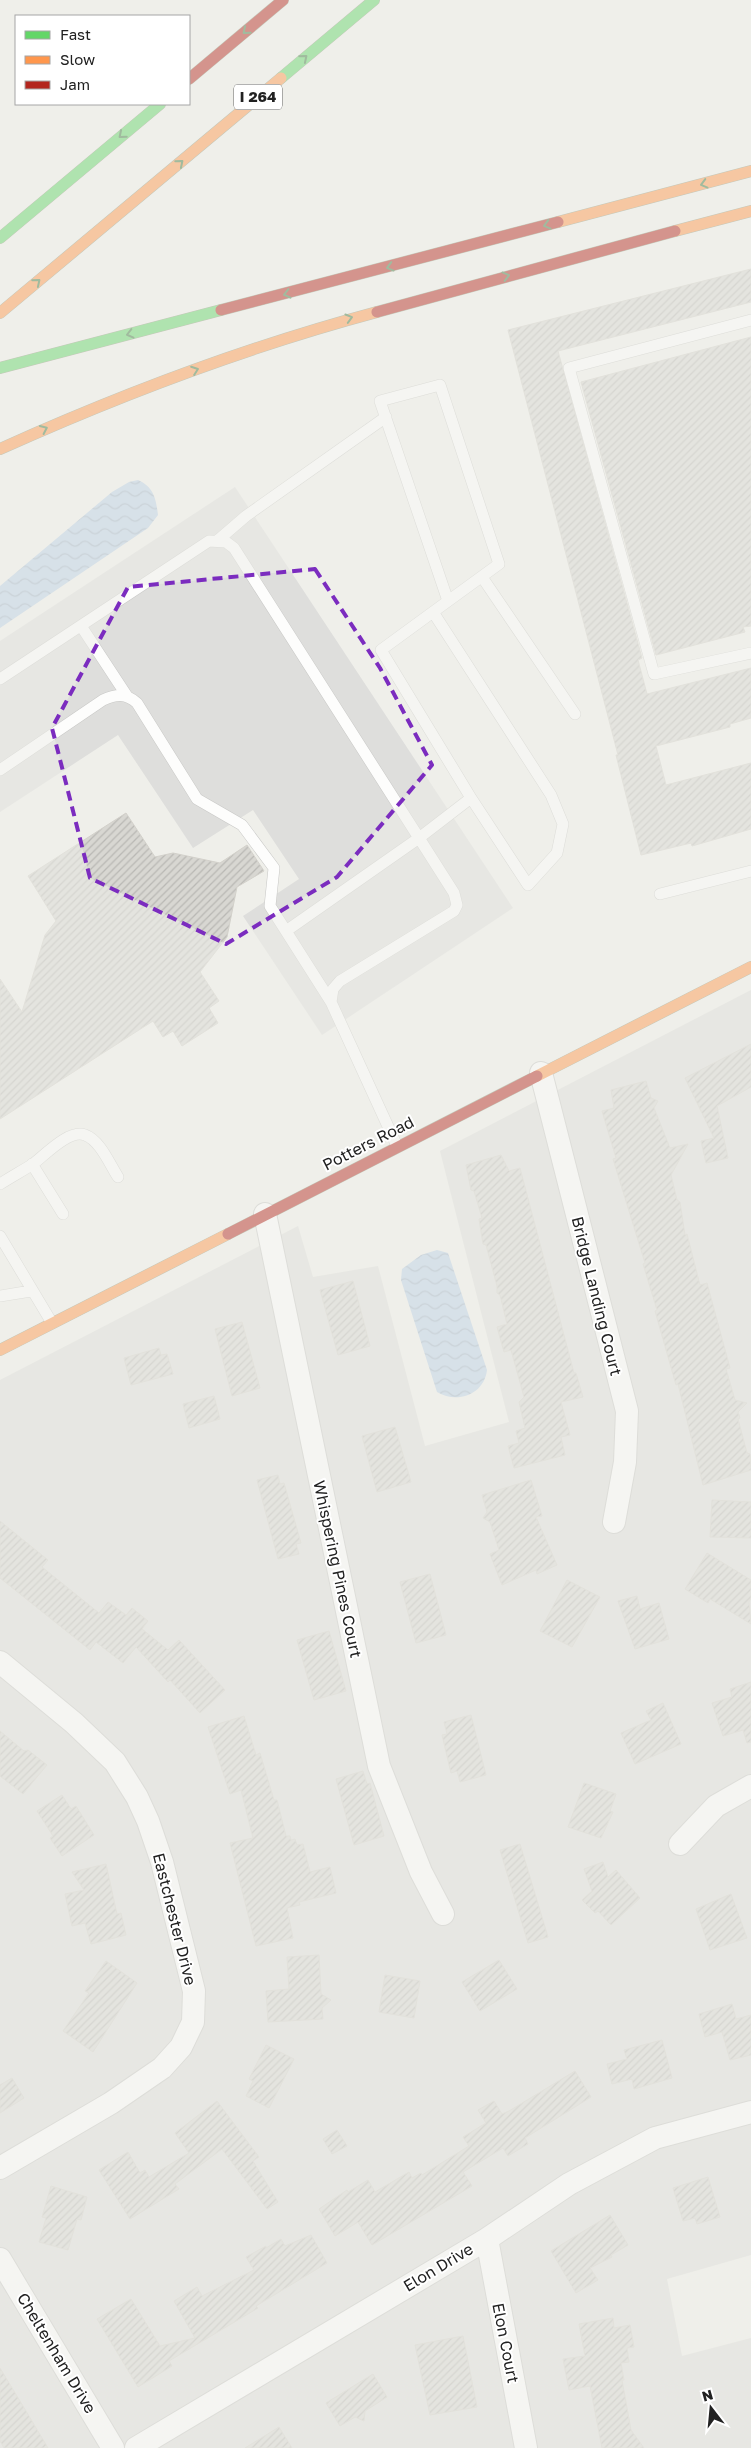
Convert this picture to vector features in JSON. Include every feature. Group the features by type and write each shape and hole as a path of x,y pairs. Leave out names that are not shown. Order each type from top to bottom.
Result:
{"main road":[{"path":"190,78 283,0"},
{"name":"I 264","path":"0,313 374,0"},
{"path":"4,234 159,105"},
{"path":"0,368 751,171"},
{"path":"0,450 75,416 297,333 751,211"},
{"name":"Potters Road","path":"0,1350 751,967"}],"street":[{"name":"Bridge Landing Court","path":"541,1073 627,1411 625,1462 614,1522"},
{"name":"Whispering Pines Court","path":"265,1214 379,1766 420,1872 443,1914"},
{"name":"Eastchester Drive","path":"0,1662 74,1723 114,1762 137,1797 148,1821 162,1862 194,1991 193,2022 181,2047 162,2068 111,2103 0,2168"},
{"path":"680,1844 716,1806 751,1786"},
{"name":"Elon Drive","path":"136,2448 487,2238 569,2184 655,2138 751,2112"},
{"name":"Elon Court","path":"487,2238 526,2448"},
{"name":"Cheltenham Drive","path":"0,2259 113,2448"}],"lane":[{"path":"751,320 569,368 654,674 751,653"},
{"path":"433,612 551,795 563,824 557,853 528,885 471,798 381,650 448,601 500,564 440,385 380,401 448,601"},
{"path":"218,541 246,516 386,417"},
{"path":"0,679 209,541 226,542 234,548 454,893 457,905 454,911 340,981 333,990 330,1002"},
{"path":"482,577 575,714"},
{"path":"81,626 127,696"},
{"path":"0,770 103,700 121,694 137,703 197,799 242,825 274,868 270,906 330,1002 397,1146"},
{"path":"286,931 419,838 471,798"},
{"path":"660,894 751,871"},
{"path":"0,1184 32,1164 59,1142 75,1134 86,1135 98,1146 118,1177"},
{"path":"32,1164 63,1214"},
{"path":"0,1236 31,1291 52,1323"},
{"path":"0,1296 31,1291"}],"highlighted area":[{"path":"315,569 380,668 432,765 337,877 226,944 90,878 52,728 128,587"}],"shaded area":[{"path":"235,487 513,908 322,1035 243,916 299,879 253,810 193,848 118,735 0,812 0,641"},
{"path":"751,990 751,2255 667,2279 682,2356 751,2338 751,2448 0,2448 0,1380 298,1226 313,1277 378,1266 425,1446 509,1422 440,1151"}],"water":[{"path":"138,480 151,490 156,504 158,515 148,528 0,628 0,586 112,492 129,482"},
{"path":"437,1250 448,1253 487,1370 481,1386 468,1395 461,1397 445,1396 437,1392 401,1280 402,1269 421,1255"}],"building":[{"path":"751,269 751,302 558,351 642,658 638,660 647,694 751,668 751,718 730,724 730,727 656,746 666,785 751,763 751,829 692,846 691,843 641,855 616,755 618,755 508,330"},
{"path":"751,337 751,626 743,627 745,632 656,655 581,382"},
{"path":"126,813 155,857 173,853 220,863 247,845 264,871 237,887 227,937 200,972 219,1001 209,1008 218,1023 182,1046 173,1031 163,1037 153,1021 0,1119 0,979 22,1012 45,935 56,921 28,876"},
{"path":"751,1044 751,1087 717,1106 728,1158 706,1163 701,1141 714,1138 685,1078"},
{"path":"646,1081 651,1098 658,1101 654,1108 670,1148 688,1144 671,1175 677,1200 680,1202 685,1235 687,1234 700,1285 707,1283 730,1368 726,1369 735,1400 747,1403 738,1412 740,1418 738,1419 747,1453 750,1454 751,1470 703,1485 678,1384 676,1385 655,1311 657,1310 643,1264 645,1263 613,1159 616,1158 602,1111 614,1108 611,1090"},
{"path":"501,1155 509,1171 520,1168 574,1373 576,1373 583,1397 561,1402 570,1435 561,1437 565,1455 514,1468 508,1446 519,1443 516,1431 525,1428 519,1402 524,1397 511,1350 504,1352 497,1327 507,1324 500,1295 497,1293 497,1286 486,1245 483,1244 479,1219 482,1218 474,1191 471,1190 466,1165"},
{"path":"353,1281 370,1346 338,1355 320,1290"},
{"path":"242,1322 260,1388 232,1396 215,1329"},
{"path":"159,1348 161,1355 167,1354 173,1374 131,1385 124,1358"},
{"path":"214,1396 220,1419 189,1428 183,1404"},
{"path":"395,1427 411,1482 377,1492 362,1436"},
{"path":"278,1475 280,1484 284,1483 301,1543 296,1544 299,1554 278,1559 257,1480"},
{"path":"531,1480 542,1516 536,1517 557,1565 537,1574 536,1570 502,1585 490,1554 499,1550 490,1522 483,1518 487,1512 482,1495"},
{"path":"712,1500 751,1502 751,1538 710,1537"},
{"path":"0,1521 48,1560 42,1567 99,1613 108,1602 126,1615 132,1608 148,1621 142,1629 168,1650 179,1640 225,1690 200,1713 136,1647 123,1663 96,1642 90,1650 0,1578"},
{"path":"707,1553 751,1580 751,1598 749,1602 751,1624 710,1599 708,1603 685,1589"},
{"path":"430,1574 446,1635 416,1643 400,1582"},
{"path":"567,1580 600,1597 572,1647 540,1631"},
{"path":"637,1596 640,1609 659,1603 669,1639 635,1649 618,1601"},
{"path":"329,1631 346,1691 314,1700 297,1640"},
{"path":"751,1682 751,1742 747,1743 743,1730 723,1736 712,1703 732,1697 730,1689"},
{"path":"663,1703 681,1744 635,1764 621,1733 651,1720 646,1711"},
{"path":"471,1715 486,1775 460,1782 457,1771 451,1773 442,1735 447,1734 444,1722"},
{"path":"244,1716 256,1755 260,1753 274,1800 277,1800 286,1836 290,1836 291,1840 295,1839 297,1845 303,1844 310,1872 330,1867 336,1893 299,1902 300,1905 287,1908 293,1938 256,1946 230,1843 253,1838 241,1790 230,1794 208,1727"},
{"path":"0,1731 24,1751 28,1750 47,1765 23,1794 0,1776"},
{"path":"363,1771 367,1784 370,1783 384,1836 354,1845 336,1779"},
{"path":"584,1783 616,1794 610,1811 613,1812 601,1838 568,1827"},
{"path":"62,1795 71,1809 76,1806 94,1835 62,1856 50,1838 53,1836 37,1811"},
{"path":"520,1844 548,1937 528,1943 500,1850"},
{"path":"603,1862 608,1877 616,1870 640,1898 611,1925 598,1911 595,1913 582,1900 592,1891 584,1869"},
{"path":"106,1864 117,1914 121,1913 126,1935 91,1944 85,1923 72,1926 65,1894 84,1890 72,1872"},
{"path":"731,1894 747,1938 710,1950 696,1909"},
{"path":"319,1955 321,1994 331,2000 322,2008 323,2019 268,2022 266,1991 289,1989 287,1957"},
{"path":"499,1960 517,1989 480,2011 462,1982"},
{"path":"106,1961 137,1983 93,2052 63,2031 89,1993 85,1991"},
{"path":"385,1975 420,1981 414,2018 379,2012"},
{"path":"732,2004 736,2019 751,2015 751,2055 730,2060 722,2032 705,2037 699,2014"},
{"path":"662,2040 672,2078 634,2089 632,2079 612,2084 607,2064 627,2059 624,2050"},
{"path":"266,2045 294,2059 269,2108 246,2096 253,2081 249,2079"},
{"path":"575,2071 591,2097 525,2138 528,2144 508,2156 503,2148 463,2172 472,2186 372,2245 358,2222 335,2236 319,2209 347,2190 348,2192 368,2180 375,2192 409,2172 412,2178 421,2173 422,2175 469,2146 463,2137 486,2123 478,2110 494,2101 502,2114"},
{"path":"12,2078 24,2098 0,2113 0,2085"},
{"path":"217,2101 259,2157 253,2161 278,2202 267,2209 222,2149 175,2184 179,2189 130,2219 99,2170 128,2152 140,2173 145,2170 149,2177 189,2153 175,2133"},
{"path":"337,2130 347,2146 332,2154 323,2139"},
{"path":"708,2177 720,2217 697,2224 695,2218 683,2221 673,2188"},
{"path":"51,2186 87,2197 81,2220 77,2219 68,2250 39,2242 46,2218 42,2217"},
{"path":"610,2215 628,2245 611,2255 612,2257 590,2268 598,2280 576,2293 551,2251"},
{"path":"311,2235 327,2263 256,2306 258,2308 169,2361 172,2366 138,2387 97,2319 131,2299 160,2346 195,2338 174,2301 197,2287 202,2296 254,2270 246,2257 266,2246 266,2248 281,2239 285,2246"},
{"path":"613,2318 614,2328 630,2325 634,2347 627,2348 629,2362 621,2363 624,2380 622,2380 631,2430 644,2448 602,2448 590,2386 569,2390 563,2359 585,2356 579,2324"},
{"path":"463,2336 477,2407 430,2415 415,2345"},
{"path":"0,2368 48,2448 4,2448 0,2441"},
{"path":"373,2374 387,2397 365,2411 364,2421 355,2417 340,2426 326,2403"},
{"path":"279,2427 292,2448 245,2448"}],"traffic: fast":[{"path":"281,78 374,0"},
{"path":"0,238 159,105"},
{"path":"0,368 221,310"}],"traffic: slow":[{"path":"0,313 281,78"},
{"path":"558,222 751,171"},
{"path":"675,231 751,211"},
{"path":"0,449 186,373 281,340 377,312"},
{"path":"537,1076 751,967"},
{"path":"0,1350 228,1234"}],"traffic: jam":[{"path":"190,78 283,0"},
{"path":"221,310 558,222"},
{"path":"377,312 675,231"},
{"path":"228,1234 537,1076"}]}
